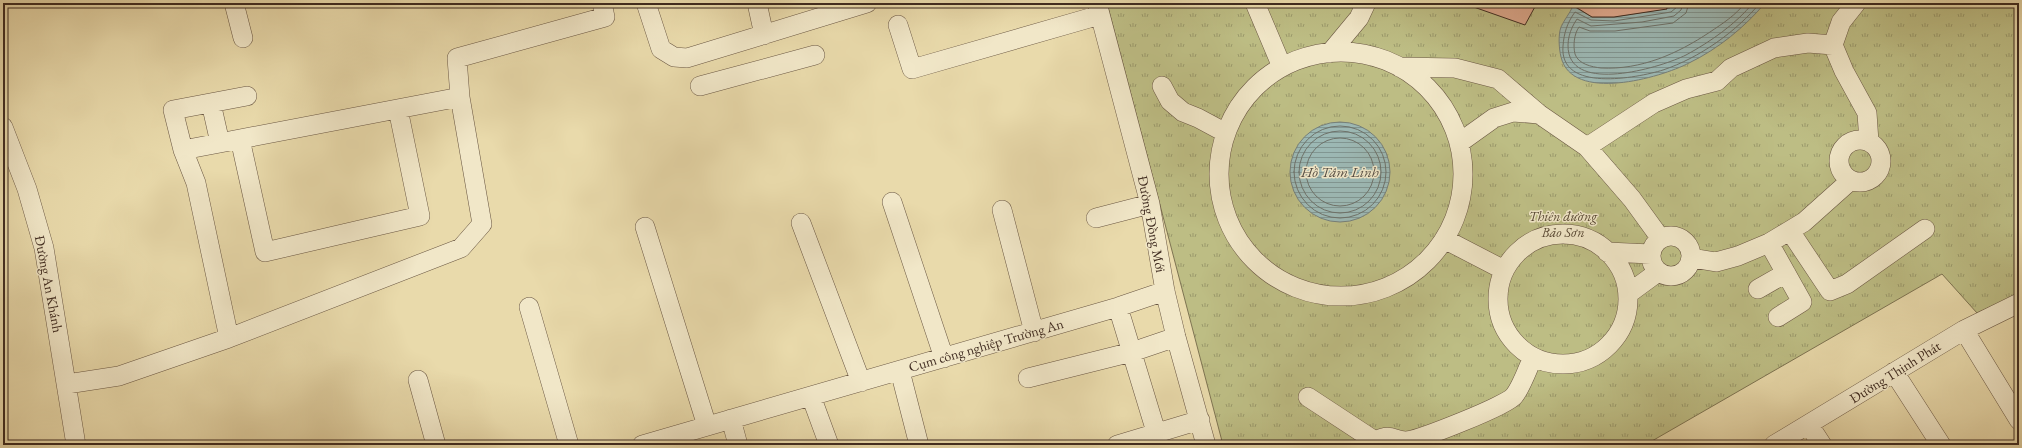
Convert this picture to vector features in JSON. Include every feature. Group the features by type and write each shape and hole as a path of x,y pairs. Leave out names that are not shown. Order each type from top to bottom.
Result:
{"street":[{"path":"234,3 243,38"},
{"path":"67,384 119,376 229,338 461,248 482,224 460,97 457,58 605,16 602,3"},
{"path":"646,3 661,49 674,57 687,58 867,3"},
{"path":"757,3 764,35"},
{"path":"1255,3 1282,67"},
{"path":"1330,53 1359,18 1366,3"},
{"path":"1856,3 1842,22 1833,45 1844,71 1867,113 1869,142"},
{"path":"898,25 912,69 1098,9"},
{"name":"Đường Đồng Mới","path":"1098,9 1150,204 1165,291 1176,337 1206,445"},
{"path":"736,44 746,74"},
{"path":"1587,147 1654,103 1686,89 1717,81 1732,68 1774,48 1808,44 1833,45"},
{"path":"1330,53 1367,55 1398,67 1417,79 1437,98 1449,117 1459,143 1463,170 1462,192 1456,214 1444,239 1435,252 1410,274 1396,283 1364,294 1347,296 1325,295 1298,288 1283,282 1269,273 1245,250 1228,222 1219,190 1218,173 1220,156 1226,133 1237,110 1247,96 1258,84 1282,67 1301,59 1330,53"},
{"path":"700,86 815,55"},
{"path":"1398,67 1455,68 1476,72 1498,79 1539,114 1587,147 1632,199 1661,239"},
{"path":"1162,86 1170,101 1183,112 1226,133"},
{"path":"229,338 196,183 183,150 173,110 247,96"},
{"path":"183,150 460,97"},
{"path":"211,103 220,143"},
{"path":"240,139 266,252 420,216 398,109"},
{"path":"1459,143 1494,118 1513,112 1539,114"},
{"name":"Đường An Khánh","path":"3,127 27,189 44,248 76,445"},
{"path":"1856,140 1869,142 1875,145 1881,156 1880,170 1876,175 1865,182 1852,180 1842,171 1839,158 1841,152 1845,146 1856,140"},
{"path":"1692,258 1716,262 1738,256 1769,243 1804,222 1852,180"},
{"path":"892,202 944,358"},
{"path":"1096,218 1150,204"},
{"path":"1002,210 1034,332"},
{"path":"801,223 861,382"},
{"path":"645,227 707,426"},
{"path":"1790,231 1830,291 1847,284 1925,229"},
{"path":"1607,252 1621,271 1628,294 1628,306 1621,329 1606,348 1596,355 1574,363 1550,363 1533,357 1518,347 1510,338 1499,316 1498,292 1504,270 1511,260 1529,244 1551,235 1564,234 1587,239 1607,252 1654,263 1669,277 1676,276 1687,270 1692,258 1689,246 1685,241 1673,236 1661,239 1652,248 1654,263 1628,294"},
{"path":"1444,239 1504,270"},
{"path":"1769,243 1802,302 1778,317"},
{"path":"1758,289 1786,273"},
{"name":"Cụm công nghiệp Trường An","path":"642,445 1034,332 1118,307 1165,291"},
{"path":"529,307 569,445"},
{"path":"1118,307 1158,440"},
{"name":"Đường Thịnh Phát","path":"1774,445 1964,330 2017,309"},
{"path":"1964,330 2019,420"},
{"path":"1028,378 1132,352 1176,337"},
{"path":"1308,397 1375,441 1383,437 1390,436 1406,441 1491,409 1514,396 1533,357"},
{"path":"900,370 919,445"},
{"path":"1894,372 1941,445"},
{"path":"418,380 436,445"},
{"path":"804,398 829,445"},
{"path":"731,419 738,445"},
{"path":"1117,445 1158,440 1200,420"},
{"path":"1809,425 1822,445"}],"path":[{"path":"3,6 15,3"}],"green space":[{"name":"Thiên đường Bảo Sơn","path":"1107,3 2019,3 2019,294 1977,313 1942,274 1645,445 1223,445"}],"water":[{"path":"1675,3 1765,3 1749,21 1721,44 1676,69 1639,80 1618,83 1599,83 1582,79 1568,71 1561,57 1559,38 1561,27 1573,6 1592,17 1614,17 1670,8"},
{"name":"Hồ Tâm Linh","path":"1340,122 1359,126 1375,137 1386,153 1390,172 1386,191 1375,207 1359,218 1340,222 1321,218 1305,207 1294,191 1290,172 1294,153 1305,137 1321,126"}],"building":[{"path":"1468,3 1537,3 1525,25 1468,5"},
{"path":"1569,3 1666,3 1667,9 1614,17 1592,17"}]}
